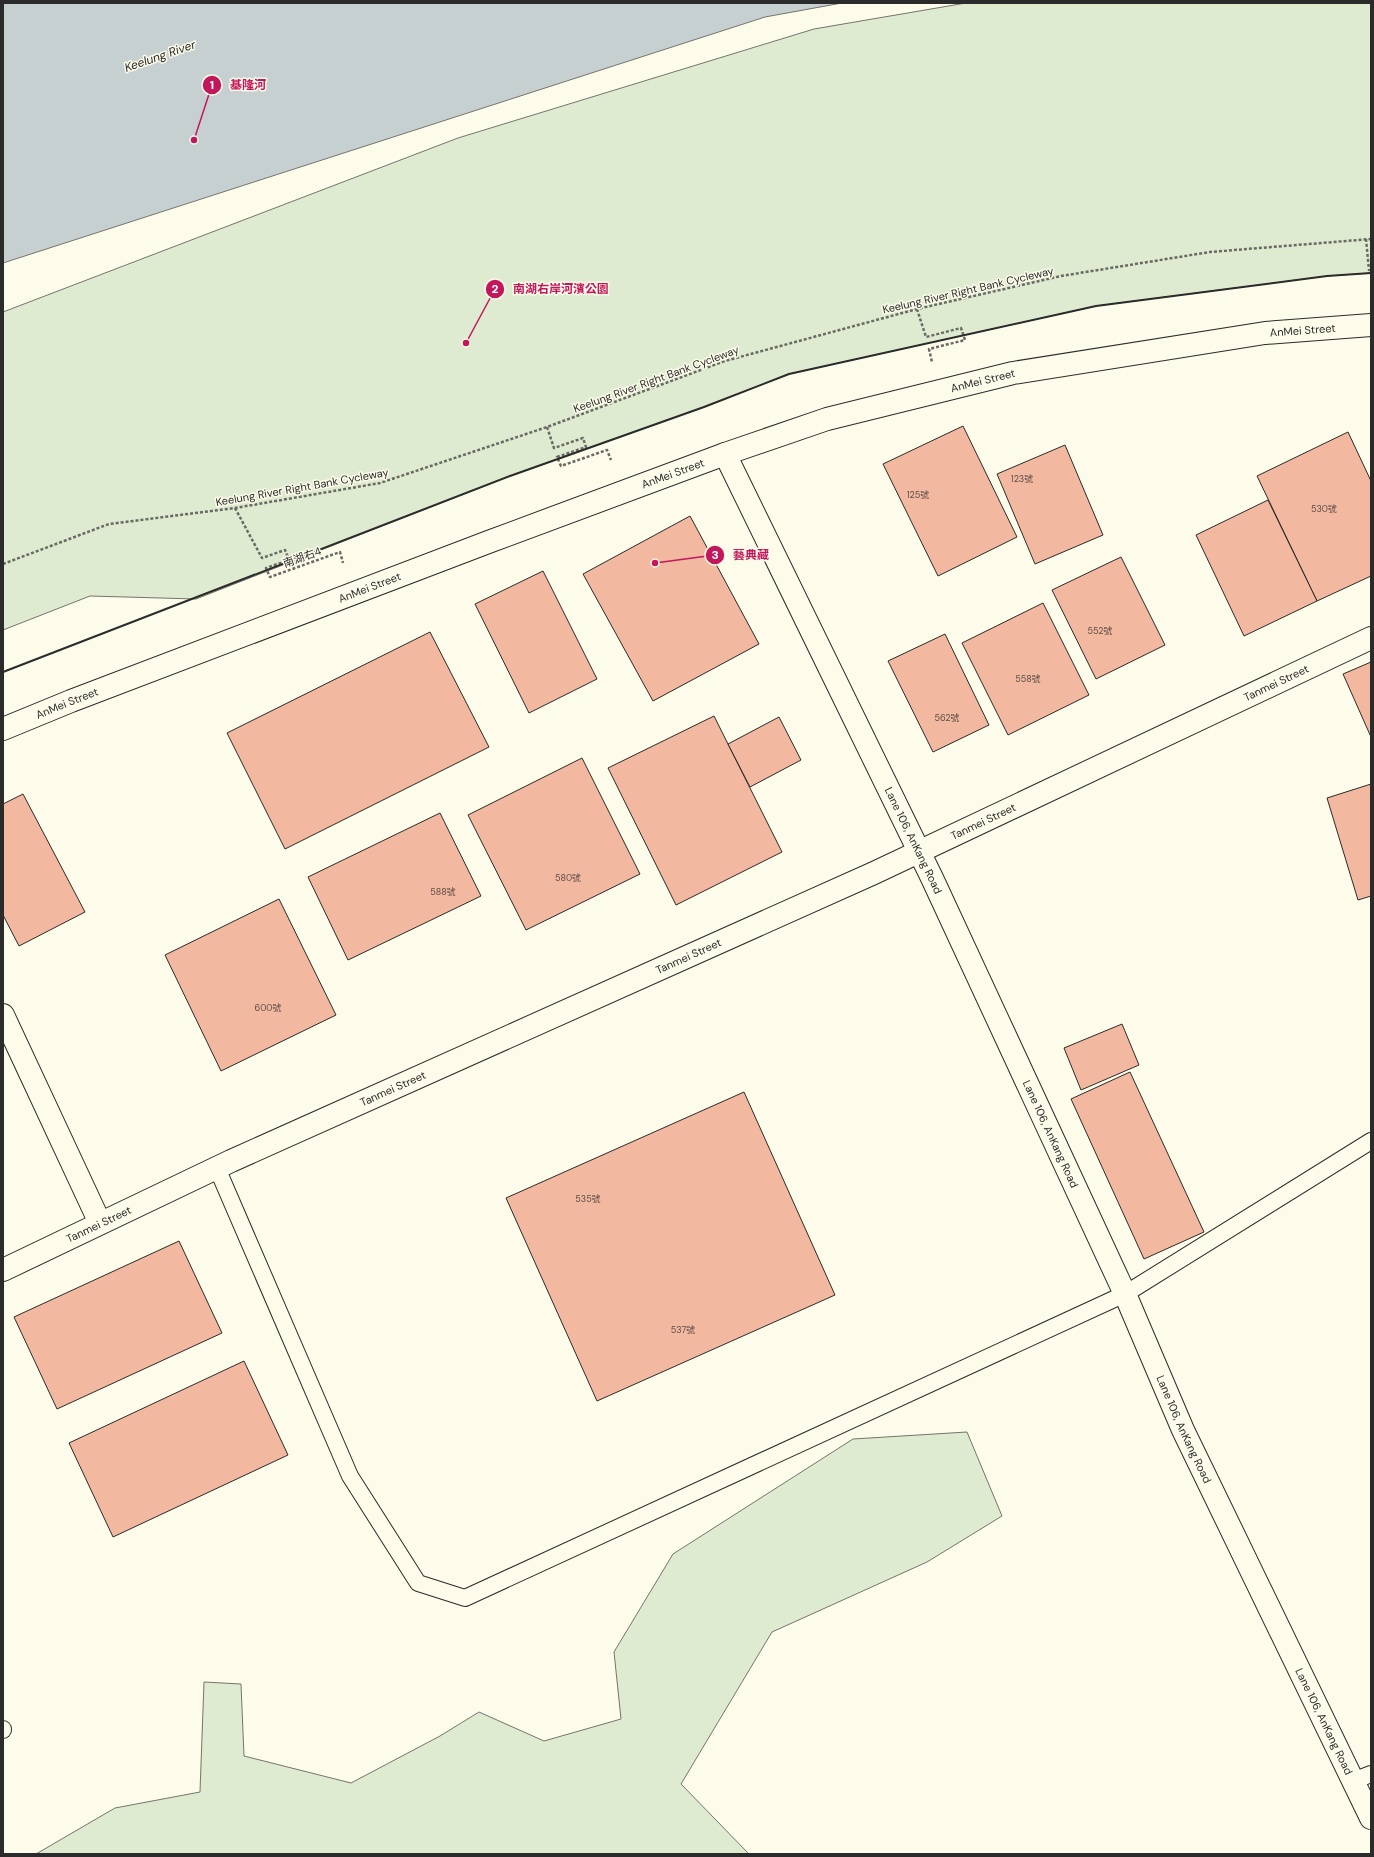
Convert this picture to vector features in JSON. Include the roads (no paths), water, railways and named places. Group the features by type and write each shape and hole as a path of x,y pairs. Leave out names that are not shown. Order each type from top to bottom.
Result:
{"street":[{"name":"AnMei Street","path":"3,728 71,700 725,454 827,419 1013,373 1265,333 1371,325"},
{"name":"Lane 106, AnKang Road","path":"725,454 919,851 1125,1294 1183,1430 1362,1777 1371,1818"},
{"name":"Tanmei Street","path":"3,1270 216,1168 874,873 1371,638"},
{"path":"3,1015 100,1223"}],"lane":[{"path":"216,1168 350,1476 418,1583 465,1598 1125,1294 1371,1140"}],"water":[{"name":"Keelung River","path":"3,3 842,3 765,17 3,263"}],"place":[{"name":"基隆河","path":"194,140"},
{"name":"南湖右岸河濱公園","path":"466,343"},
{"name":"藝典藏","path":"655,563"}]}
